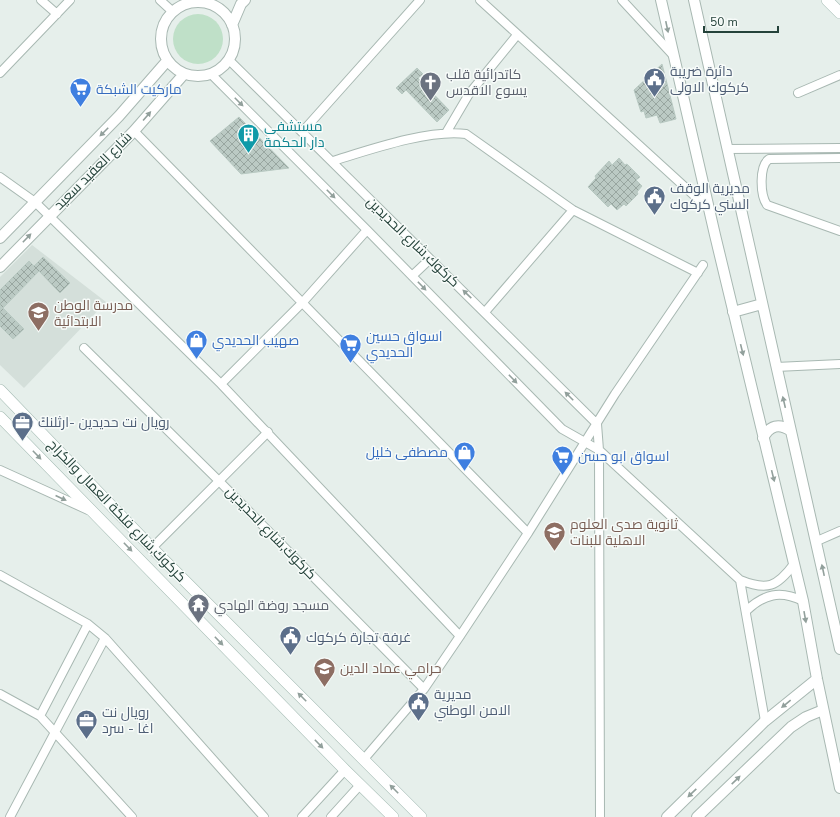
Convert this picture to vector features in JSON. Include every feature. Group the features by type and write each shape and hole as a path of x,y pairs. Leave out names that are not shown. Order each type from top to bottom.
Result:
{"main road":[{"path":"827,0 840,13"},
{"name":"كركوك,شارع فلكة العمال والكراج","path":"0,390 152,548 421,817"},
{"name":"كركوك,شارع فلكة العمال والكراج","path":"0,417 392,817"}],"street":[{"path":"41,0 57,14"},
{"path":"0,73 70,0"},
{"path":"160,0 173,12"},
{"path":"232,25 241,4 245,0"},
{"path":"302,131 420,0"},
{"path":"480,0 709,209"},
{"path":"622,0 673,54"},
{"path":"661,0 733,312 803,601 823,710 840,788"},
{"path":"694,0 776,367 817,541 840,649"},
{"path":"195,2 210,2 227,16 232,25 235,42 229,60 221,68 211,74 202,76 184,74 175,69 167,61 163,51 161,35 166,20 173,12 183,5 195,2"},
{"path":"446,134 469,94 517,35"},
{"name":"كركوك,شارع الحديدين","path":"229,60 333,161 597,424"},
{"name":"شارع العقيد سعيد","path":"0,238 119,116 167,61"},
{"name":"شارع العقيد سعيد","path":"0,267 49,215 134,131 184,74"},
{"name":"كركوك,شارع الحديدين","path":"211,74 367,230 562,429 599,450 740,580"},
{"path":"798,93 840,75"},
{"path":"134,131 303,302 528,534"},
{"path":"333,161 390,144 446,134 466,134 574,210 698,273"},
{"path":"727,149 840,148"},
{"path":"840,158 769,159 765,162 763,168 762,192 767,205 840,231"},
{"path":"0,177 35,202 49,215 221,384 460,636"},
{"path":"485,312 574,210"},
{"name":"كركوك,شارع الحديدين","path":"221,384 303,302 367,230"},
{"path":"412,276 430,259"},
{"path":"364,759 424,689 528,534 585,442 703,265"},
{"path":"733,312 762,304"},
{"name":"كركوك,شارع الحديدين","path":"84,348 218,480 424,689"},
{"path":"776,367 840,364"},
{"path":"597,424 599,450 600,817"},
{"path":"763,438 770,428 776,426 784,427 791,431"},
{"name":"كركوك,شارع الحديدين","path":"152,548 218,480 268,432"},
{"path":"0,470 95,513"},
{"path":"817,541 840,531"},
{"path":"765,721 740,580 760,586 776,584 784,578 794,564"},
{"path":"0,575 88,624 105,638 264,817"},
{"path":"746,611 760,599 772,595 786,594 803,601"},
{"path":"40,716 88,624"},
{"path":"10,817 105,638"},
{"path":"667,817 765,721 817,679"},
{"path":"0,694 40,716 132,817"},
{"path":"697,817 791,728 806,717 823,710"},
{"path":"302,817 345,770"},
{"path":"331,817 360,785"}],"shaded area":[{"name":"مدرسة الوطن الابتدائية","path":"32,245 106,302 24,388 0,365 0,277"}],"green space":[{"path":"203,14 208,15 216,21 222,29 222,49 216,57 208,63 193,64 188,63 180,57 174,49 173,34 174,29 180,21 188,15"}],"building":[{"name":"دائرة ضريبة كركوك الاولى","path":"662,64 676,119 660,123 657,115 646,118 644,111 641,112 634,90"},
{"name":"كاتدرائية قلب يسوع الاقدس","path":"417,68 423,74 418,78 449,110 437,122 406,90 402,94 396,88"},
{"name":"مستشفى دار الحكمة","path":"239,117 289,168 241,174 210,141"},
{"path":"619,158 640,177 636,180 642,186 637,192 638,194 626,206 624,204 617,210 611,204 608,207 588,187 596,178 595,176 609,161 612,165"},
{"path":"43,257 70,283 60,293 39,271 3,308 24,329 13,339 0,326 0,290 29,261 34,266"}],"place":[{"name":"دائرة ضريبة كركوك الاولى","path":"654,98"},
{"name":"كاتدرائية قلب يسوع الاقدس","path":"430,102"},
{"name":"ماركيت الشبكة","path":"80,108"},
{"name":"مستشفى دار الحكمة","path":"249,154"},
{"name":"مديرية الوقف السني كركوك","path":"654,216"},
{"name":"مدرسة الوطن الابتدائية","path":"38,332"},
{"name":"صهيب الحديدي","path":"196,360"},
{"name":"اسواق حسين الحديدي","path":"350,364"},
{"name":"رويال نت حديدين -ارثلنكً","path":"22,442"},
{"name":"مصطفى خليل","path":"464,472"},
{"name":"اسواق ابو حسن","path":"563,476"},
{"name":"ثانوية صدى العلوم الاهلية للبنات","path":"555,552"},
{"name":"مسجد روضة الهادي","path":"199,624"},
{"name":"غرفة تجارة كركوك","path":"290,656"},
{"name":"حرامي عماد الدين","path":"324,688"},
{"name":"مديرية الامن الوطني","path":"419,722"},
{"name":"رويال نت اغا - سرد","path":"87,740"}]}
